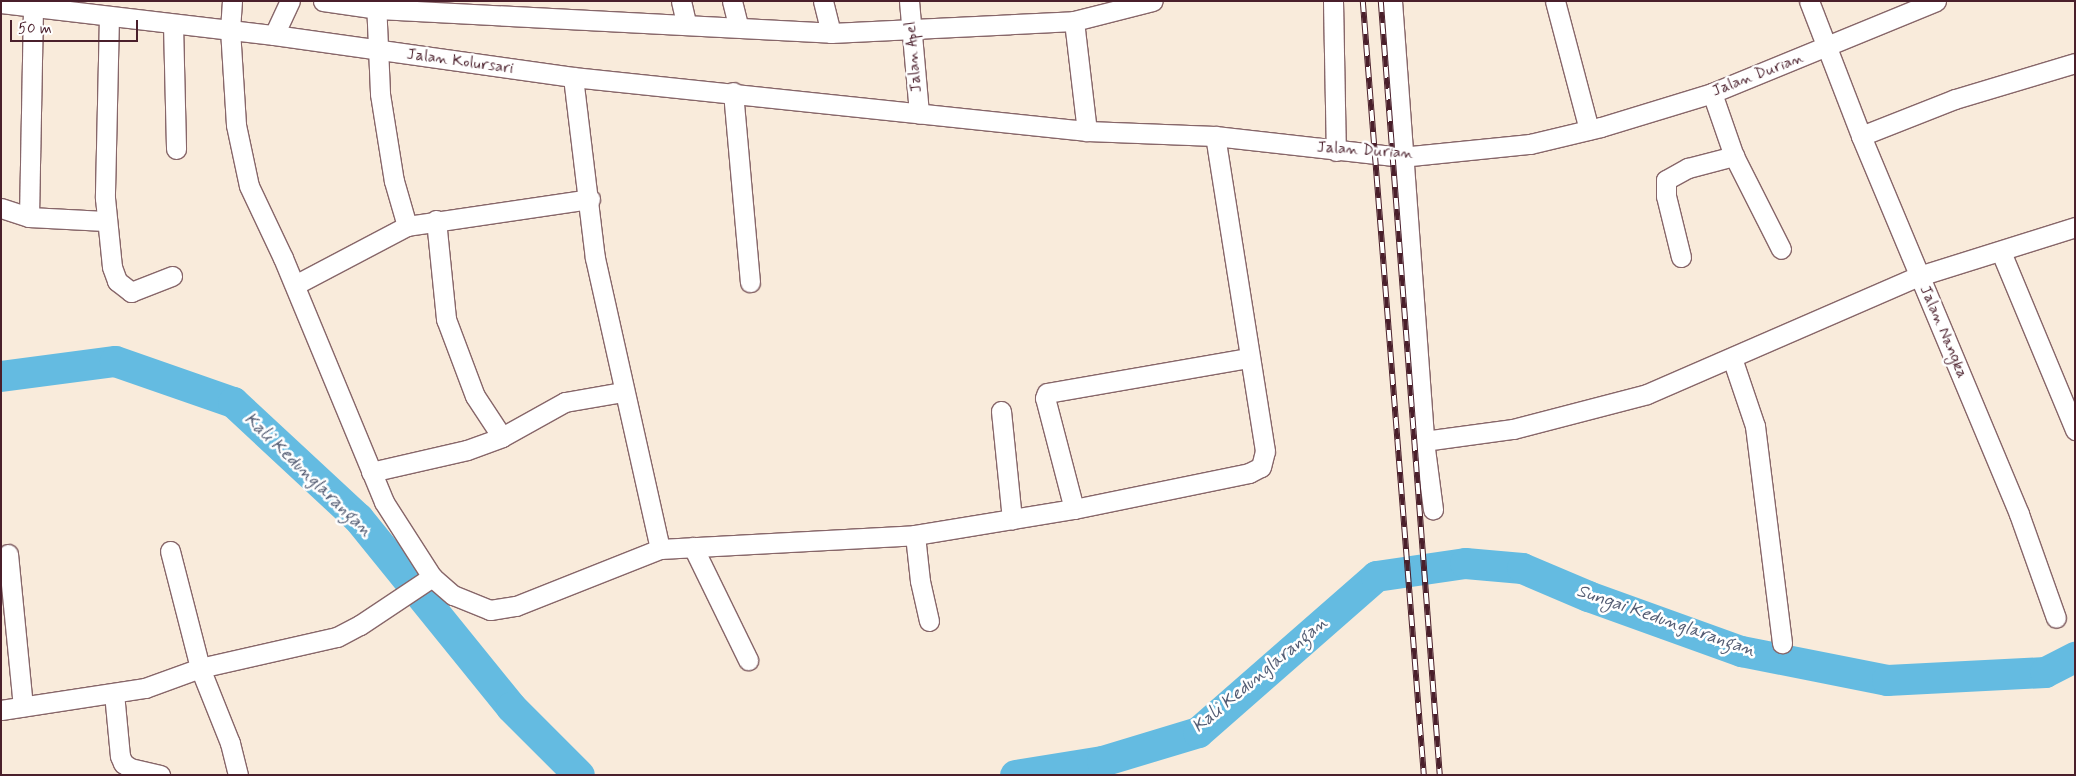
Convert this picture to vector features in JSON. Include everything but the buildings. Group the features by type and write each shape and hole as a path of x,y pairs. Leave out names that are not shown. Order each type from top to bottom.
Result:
{"street":[{"path":"232,1 230,30 236,125 249,186 295,285 384,502 429,579 453,595 490,610 516,606 660,549 915,535 1074,509 1249,473 1261,467 1265,451 1248,358 1215,136"},
{"path":"323,1 377,9 446,6 831,33 913,35 1074,21 1153,1"},
{"path":"681,1 686,23"},
{"path":"732,1 738,25"},
{"path":"823,1 831,33"},
{"name":"Jalan Apel","path":"909,1 919,114"},
{"path":"1333,1 1336,150"},
{"path":"1392,1 1402,157 1418,322 1424,441 1433,509"},
{"path":"1555,1 1589,130"},
{"name":"Jalan Nangka","path":"1809,1 1861,136 2018,514 2056,618"},
{"name":"Jalan Durian","path":"919,114 1085,119 1402,157 1530,144 1589,130 1712,93 1826,48 1936,1"},
{"name":"Jalan Kolursari","path":"1,2 173,24 377,46 573,76 733,92 919,114"},
{"path":"274,35 289,5"},
{"path":"29,217 33,7"},
{"path":"377,9 377,46 393,172 407,226"},
{"path":"109,16 105,221 112,267 124,288 137,292 172,276"},
{"path":"1074,21 1085,119"},
{"path":"173,24 176,149"},
{"path":"1861,136 1955,99 2075,64"},
{"path":"573,76 590,199 595,258 623,392 660,549"},
{"path":"733,92 750,282"},
{"path":"1712,93 1734,156 1781,249"},
{"path":"1681,257 1666,196 1666,180 1688,168 1734,156"},
{"path":"295,285 407,226 436,220 590,199"},
{"path":"1,208 29,217 105,221"},
{"path":"436,220 439,282 446,319 475,396 502,437"},
{"path":"1424,441 1513,429 1593,411 1647,394 1919,276 2001,252 2075,227"},
{"path":"2001,252 2075,430"},
{"path":"1074,509 1045,398 1047,393 1248,358"},
{"path":"1732,358 1755,426 1782,643"},
{"path":"371,472 467,450 502,437 565,402 623,392"},
{"path":"1001,411 1012,519"},
{"path":"915,535 929,621"},
{"path":"693,547 748,660"},
{"path":"170,550 200,668 230,743 238,775"},
{"path":"8,554 22,706"},
{"path":"1,710 145,688 200,668 337,637 378,613 429,579"},
{"path":"114,693 123,763 130,768 160,775"}],"waterway":[{"name":"Kali Kedunglarangan","path":"1,376 115,361 233,402 358,518 511,707 579,775"},
{"name":"Sungai Kedunglarangan","path":"1015,775 1102,761 1198,732 1376,576 1465,563 1522,568 1588,596 1741,651 1887,680 2045,672 2075,657"}],"railway":[{"path":"1363,1 1424,775"},
{"path":"1381,1 1440,775"}]}
